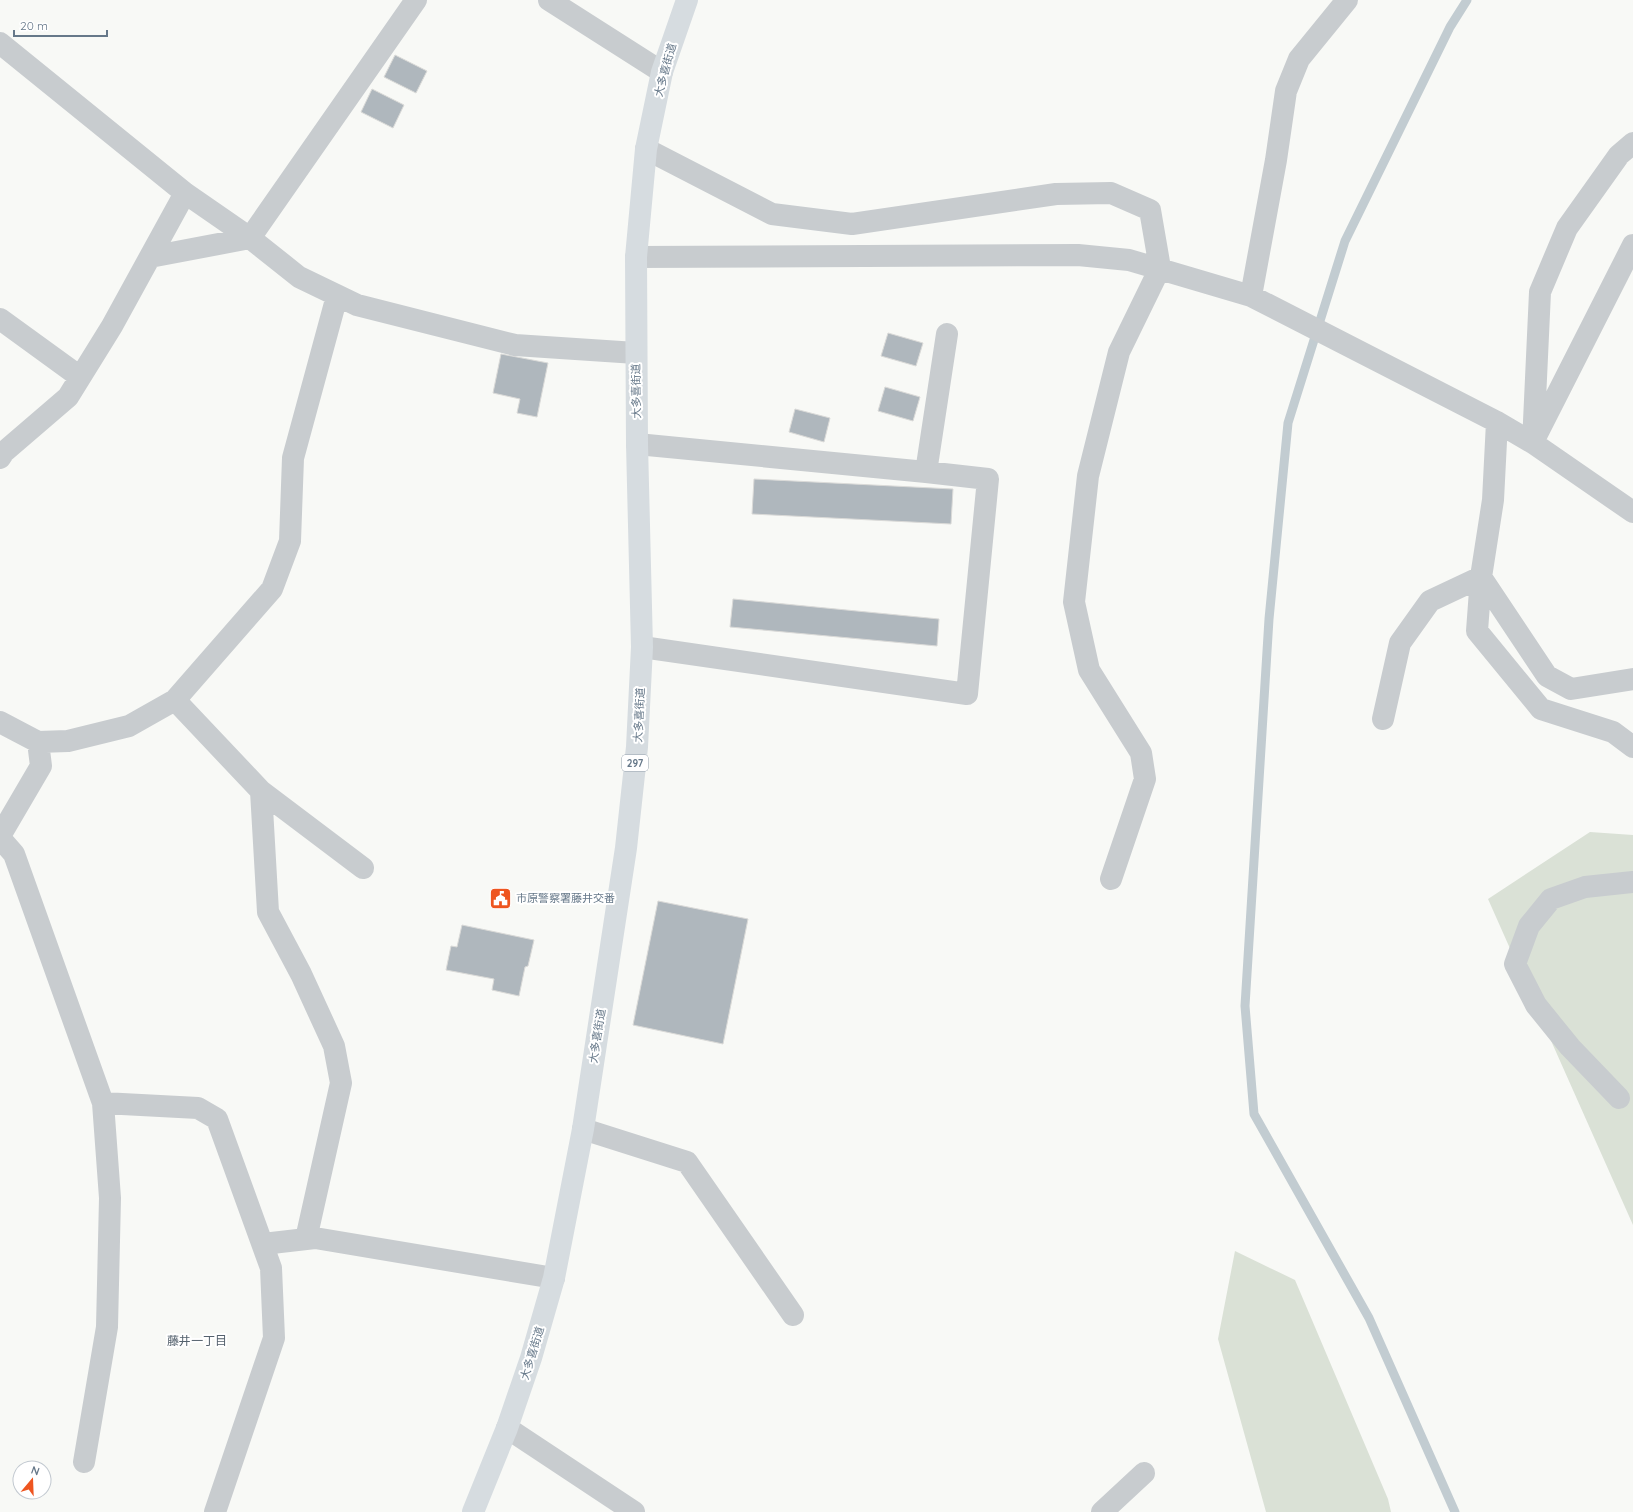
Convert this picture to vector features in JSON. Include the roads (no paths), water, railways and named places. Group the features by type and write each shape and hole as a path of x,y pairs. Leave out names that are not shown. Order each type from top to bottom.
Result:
{"highway":[{"name":"大多喜街道","path":"473,1512 507,1428 531,1358 554,1278 583,1129 626,848 637,747 642,647 637,444 636,257 646,149 662,72 687,0"}],"street":[{"path":"150,257 250,238 416,0"},
{"path":"549,0 662,72"},
{"path":"1251,296 1276,160 1286,92 1299,59 1347,0"},
{"path":"0,44 185,194 250,238 299,277 357,306 515,345 636,353"},
{"path":"1533,443 1540,292 1567,228 1619,155 1633,143"},
{"path":"646,149 772,214 852,224 1056,194 1111,193 1150,210 1160,268 1119,352 1088,476 1074,602 1089,670 1141,753 1145,779 1110,879"},
{"path":"0,458 68,397 112,326 185,194"},
{"path":"1533,443 1633,245"},
{"path":"636,257 1078,255 1129,260 1251,296 1497,422 1533,443 1633,512"},
{"path":"0,722 38,742 68,741 129,726 175,700 272,589 290,541 293,458 337,296"},
{"path":"0,319 80,377"},
{"path":"926,472 946,334"},
{"path":"1497,422 1493,500 1481,577 1477,631 1541,709 1613,732 1633,747"},
{"path":"637,444 988,479 967,694 642,647"},
{"path":"1481,577 1547,676 1572,689 1633,679"},
{"path":"1383,719 1400,643 1430,600 1481,577"},
{"path":"175,700 261,791 363,868"},
{"path":"38,742 41,766 0,837 14,854 103,1103 110,1198 106,1327 84,1462"},
{"path":"261,791 268,912 301,974 334,1046 341,1083 306,1239"},
{"path":"1619,1098 1570,1047 1536,1005 1515,964 1529,926 1551,898 1586,887 1633,882"},
{"path":"103,1103 198,1108 217,1119 271,1268 274,1338 215,1512"},
{"path":"583,1129 687,1162 793,1315"},
{"path":"263,1244 315,1238 554,1278"},
{"path":"507,1428 634,1512"},
{"path":"1102,1512 1144,1473"}],"waterway":[{"path":"1455,1512 1369,1318 1254,1114 1245,1006 1269,619 1288,423 1345,241 1450,27 1467,0"}],"place":[{"name":"市原警察署藤井交番","path":"501,898"}],"district":[{"name":"藤井一丁目","path":"197,1340"}]}
